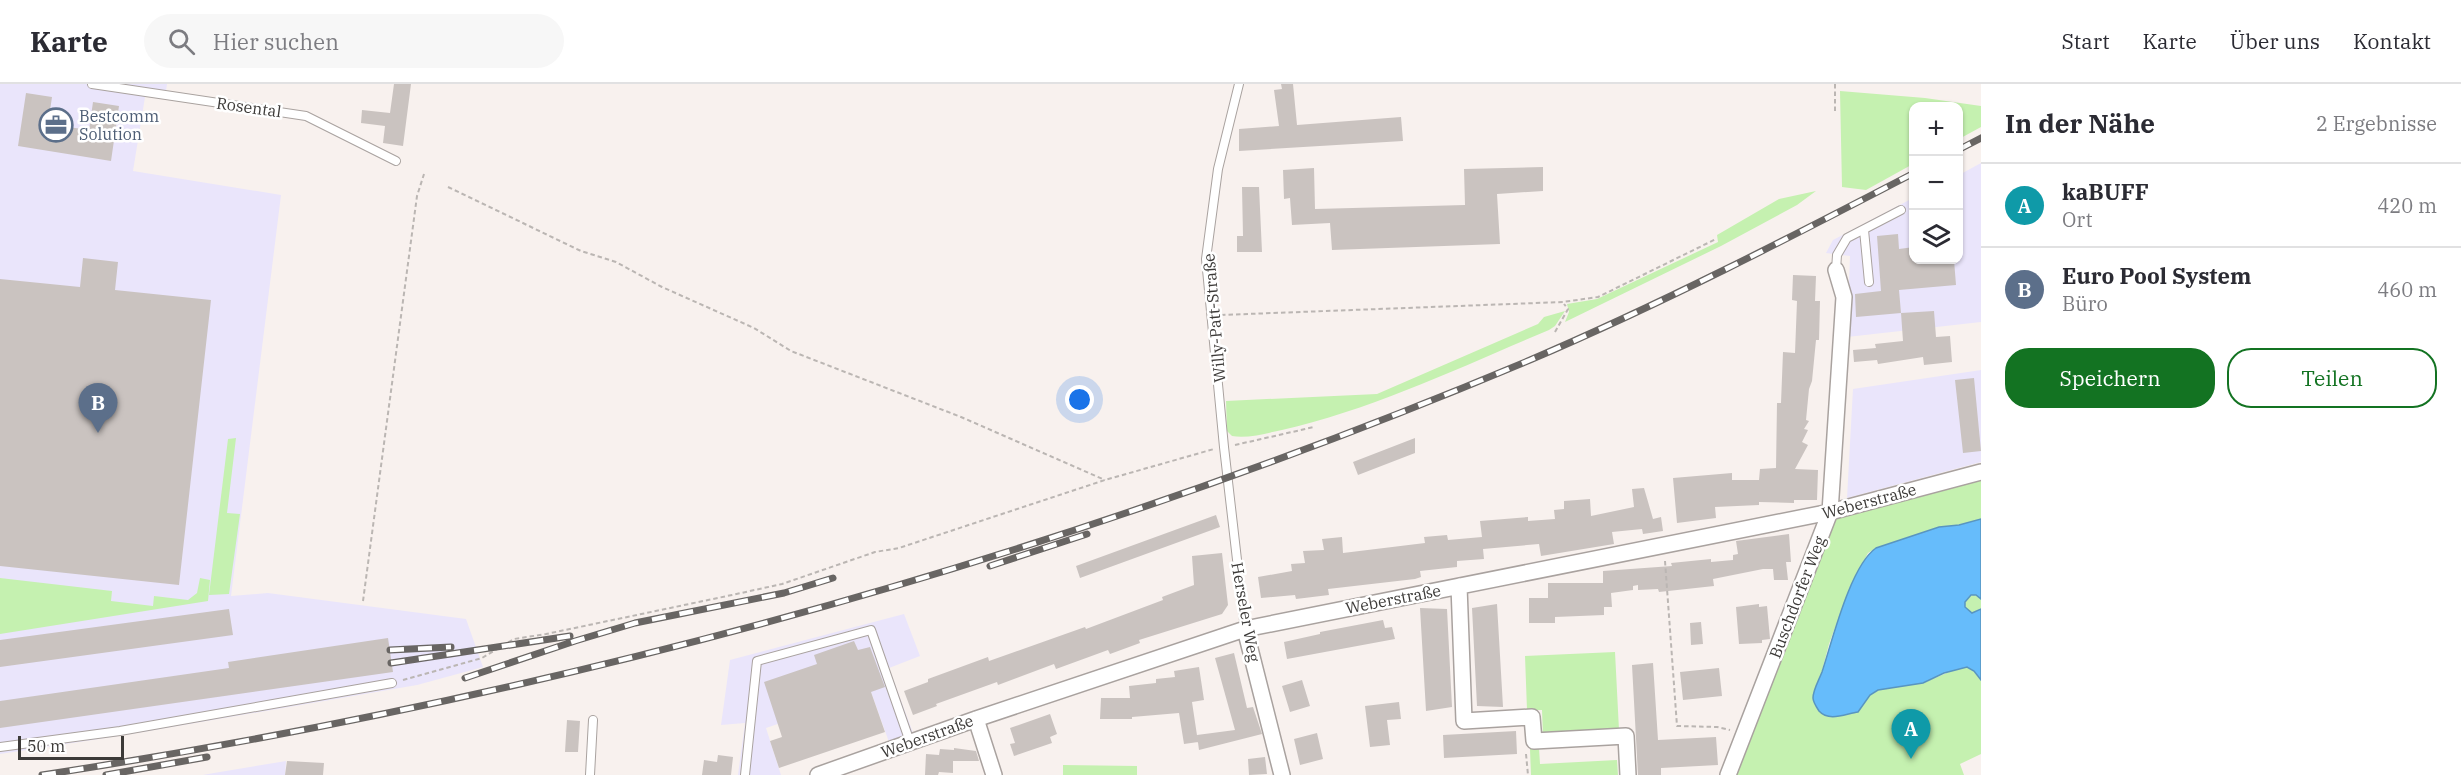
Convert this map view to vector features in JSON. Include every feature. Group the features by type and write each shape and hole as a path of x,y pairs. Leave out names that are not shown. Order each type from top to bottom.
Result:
{"street":[{"name":"Buschdorfer Weg","path":"1728,775 1830,512 1844,297 1836,270"},
{"name":"Weberstraße","path":"818,775 849,770 910,742 1245,629 1830,512 1981,472"},
{"path":"1459,586 1464,721 1532,717 1534,741 1626,736 1628,775"},
{"name":"Herseler Weg","path":"1245,629 1282,775"},
{"path":"976,719 994,775"}],"lane":[{"name":"Rosental","path":"92,84 306,116 396,161"},
{"name":"Willy-Patt-Straße","path":"1224,447 1206,259 1218,169 1239,84"},
{"path":"1836,270 1838,255 1847,238 1901,210"},
{"path":"1864,230 1869,282"},
{"name":"Herseler Weg","path":"1224,447 1245,629"},
{"path":"745,775 757,661 871,630 910,742"},
{"path":"0,747 120,731 392,683"},
{"path":"590,775 593,720"}],"path":[{"path":"1835,84 1835,112"},
{"path":"363,600 416,207 424,174"},
{"path":"448,187 581,250 616,262 662,287 754,328 791,351 950,413 1105,480"},
{"path":"1213,316 1563,302 1598,297 1716,239"},
{"path":"1556,332 1568,309 1563,302"},
{"path":"392,683 482,658 514,639 782,584 875,552 899,548 1105,480 1224,447 1314,427"},
{"path":"1664,545 1677,726 1717,727 1744,734"}],"shaded area":[{"path":"0,84 167,84 166,91 145,97 133,171 281,195 231,596 268,593 466,619 483,667 417,685 0,754"},
{"path":"1981,163 1981,322 1847,337 1850,256 1826,253 1833,240 1909,200 1909,264 1963,264 1963,173"},
{"path":"1981,370 1981,462 1847,498 1853,389"},
{"path":"904,614 920,656 889,668 913,733 889,742 871,692 766,728 781,775 738,775 745,723 721,725 730,660"},
{"path":"286,761 285,775 203,775 214,773"}],"green space":[{"path":"1840,91 1953,102 1909,102 1909,166 1866,190 1842,187"},
{"path":"1963,103 1981,106 1981,127 1963,137"},
{"path":"1816,191 1797,205 1721,246 1565,322 1569,312 1567,304 1597,299 1718,242 1717,235 1779,199"},
{"path":"1565,311 1555,326 1549,330 1384,399 1316,421 1264,434 1238,437 1232,436 1227,431 1226,401 1377,394 1538,324 1544,317"},
{"path":"236,438 227,513 240,514 229,594 209,595 228,439"},
{"path":"1981,479 1981,519 1939,527 1876,548 1868,553 1850,587 1829,644 1821,675 1831,717 1858,712 1870,695 1878,690 1923,683 1956,669 1967,667 1974,671 1981,680 1981,754 1960,764 1964,775 1735,775 1836,519"},
{"path":"0,578 112,591 111,601 153,606 154,596 188,600 197,593 200,578 210,580 208,601 0,634"},
{"path":"1974,595 1980,598 1983,604 1980,610 1974,613 1968,610 1965,604 1968,598"},
{"path":"1615,652 1619,730 1543,737 1542,710 1527,710 1525,656"},
{"path":"1539,748 1540,764 1617,760 1618,775 1531,775 1530,749"},
{"path":"1063,765 1137,766 1137,775 1063,775"}],"water":[{"path":"1981,519 1981,599 1976,595 1971,595 1965,602 1965,607 1972,613 1981,609 1981,680 1974,671 1967,667 1944,673 1923,683 1878,690 1870,695 1858,712 1832,717 1819,711 1813,700 1814,692 1850,587 1867,557 1876,548 1939,527"}],"building":[{"path":"394,84 411,84 403,146 383,143 385,126 361,123 362,110 390,113"},
{"path":"1281,84 1293,84 1297,125 1401,117 1403,141 1239,151 1239,129 1279,126 1274,90 1282,89"},
{"path":"26,93 52,97 48,124 89,130 93,102 119,106 111,161 18,146"},
{"path":"1543,167 1543,191 1497,194 1500,244 1332,250 1330,223 1292,225 1290,198 1284,199 1283,170 1314,168 1315,209 1465,205 1464,169"},
{"path":"1242,187 1259,187 1262,252 1237,252 1237,236 1243,236"},
{"path":"1898,234 1899,249 1909,248 1909,264 1954,264 1956,285 1899,290 1901,313 1856,317 1855,294 1881,291 1877,236"},
{"path":"83,258 118,262 115,290 211,300 179,585 0,566 0,279 80,287"},
{"path":"1793,275 1816,276 1815,301 1820,301 1819,340 1816,340 1806,420 1809,421 1804,429 1808,430 1802,442 1808,445 1795,469 1818,470 1817,500 1794,500 1794,503 1759,502 1759,505 1715,507 1716,518 1677,523 1673,478 1732,473 1732,480 1759,480 1760,469 1776,468 1777,403 1781,403 1783,352 1795,353 1797,301 1792,300"},
{"path":"1934,311 1936,337 1950,336 1952,362 1924,365 1923,357 1878,364 1877,360 1854,362 1853,350 1876,348 1875,344 1903,341 1901,313"},
{"path":"1974,378 1981,451 1963,453 1955,380"},
{"path":"1415,438 1415,453 1358,475 1353,462"},
{"path":"1644,488 1653,519 1661,517 1663,531 1643,534 1642,529 1612,532 1614,544 1541,556 1539,544 1483,549 1484,559 1457,561 1457,567 1420,571 1421,577 1415,579 1328,589 1329,595 1296,599 1295,595 1261,598 1258,577 1292,571 1291,564 1305,563 1303,551 1324,550 1322,539 1342,537 1343,553 1425,543 1424,537 1447,535 1448,540 1482,537 1480,521 1528,517 1528,521 1555,519 1554,510 1564,509 1564,501 1590,499 1591,516 1634,507 1632,489"},
{"path":"1216,515 1220,527 1080,578 1076,566"},
{"path":"1789,534 1791,562 1786,562 1788,580 1774,580 1773,569 1763,569 1713,579 1714,586 1659,592 1658,589 1638,590 1638,585 1633,586 1633,590 1611,593 1612,607 1604,607 1604,615 1555,617 1555,623 1529,623 1529,598 1548,598 1548,583 1603,583 1603,571 1672,566 1671,563 1711,559 1711,562 1733,560 1733,555 1738,554 1736,541"},
{"path":"1222,553 1228,605 1222,614 1139,640 1140,643 1110,654 1108,650 1056,669 1054,664 998,685 997,682 936,704 937,706 913,715 904,691 928,682 928,679 988,657 989,661 1085,627 1086,629 1163,600 1162,597 1194,585 1192,556"},
{"path":"1497,604 1503,707 1477,706 1472,608"},
{"path":"1759,604 1759,607 1767,606 1770,639 1762,640 1762,643 1739,644 1736,607"},
{"path":"1420,608 1447,609 1452,707 1426,711"},
{"path":"229,609 233,635 0,667 0,640"},
{"path":"1383,620 1385,628 1392,627 1395,639 1287,659 1284,642 1320,634 1320,632"},
{"path":"1701,622 1703,644 1691,645 1690,623"},
{"path":"388,638 393,672 0,728 0,701 229,668 228,662"},
{"path":"854,641 858,650 870,647 885,687 871,692 885,732 779,768 770,741 782,737 764,682 817,664 814,655"},
{"path":"1234,653 1247,708 1253,707 1262,734 1199,750 1197,735 1235,730 1215,658"},
{"path":"1653,663 1658,740 1716,737 1718,765 1661,768 1661,775 1638,775 1632,665"},
{"path":"1199,667 1204,700 1192,702 1198,742 1184,744 1179,713 1132,717 1132,719 1100,719 1101,698 1130,698 1129,686 1156,683 1156,679 1175,677 1174,671"},
{"path":"1719,668 1722,696 1683,700 1680,672"},
{"path":"1302,680 1310,706 1290,712 1282,686"},
{"path":"1399,702 1401,719 1387,720 1390,745 1370,747 1365,706"},
{"path":"1050,714 1057,734 1050,737 1052,743 1014,756 1010,744 1015,743 1010,728"},
{"path":"567,720 580,721 578,752 565,752"},
{"path":"1516,731 1517,754 1444,758 1443,735"},
{"path":"1317,733 1323,759 1300,765 1294,739"},
{"path":"954,748 976,751 979,761 953,761 953,773 939,772 938,775 925,775 926,754 939,755 940,749 954,750"},
{"path":"718,755 733,757 731,775 702,775 704,760 717,762"},
{"path":"1265,757 1267,774 1249,775 1248,759"},
{"path":"287,761 324,763 323,775 285,775"}],"railway":[{"path":"1963,147 1981,138"},
{"path":"42,775 233,743 423,706 611,662 798,614 984,559 1168,499 1350,432 1530,360 1676,294 1909,176"},
{"path":"990,566 1087,534"},
{"path":"465,678 635,623 784,593 833,578"},
{"path":"391,663 570,636"},
{"path":"390,650 451,647"},
{"path":"106,775 207,757"}],"place":[{"name":"Bestcomm Solution","path":"56,125"},
{"name":"Euro Pool System","path":"98,433"},
{"name":"kaBUFF","path":"1911,759"}]}
